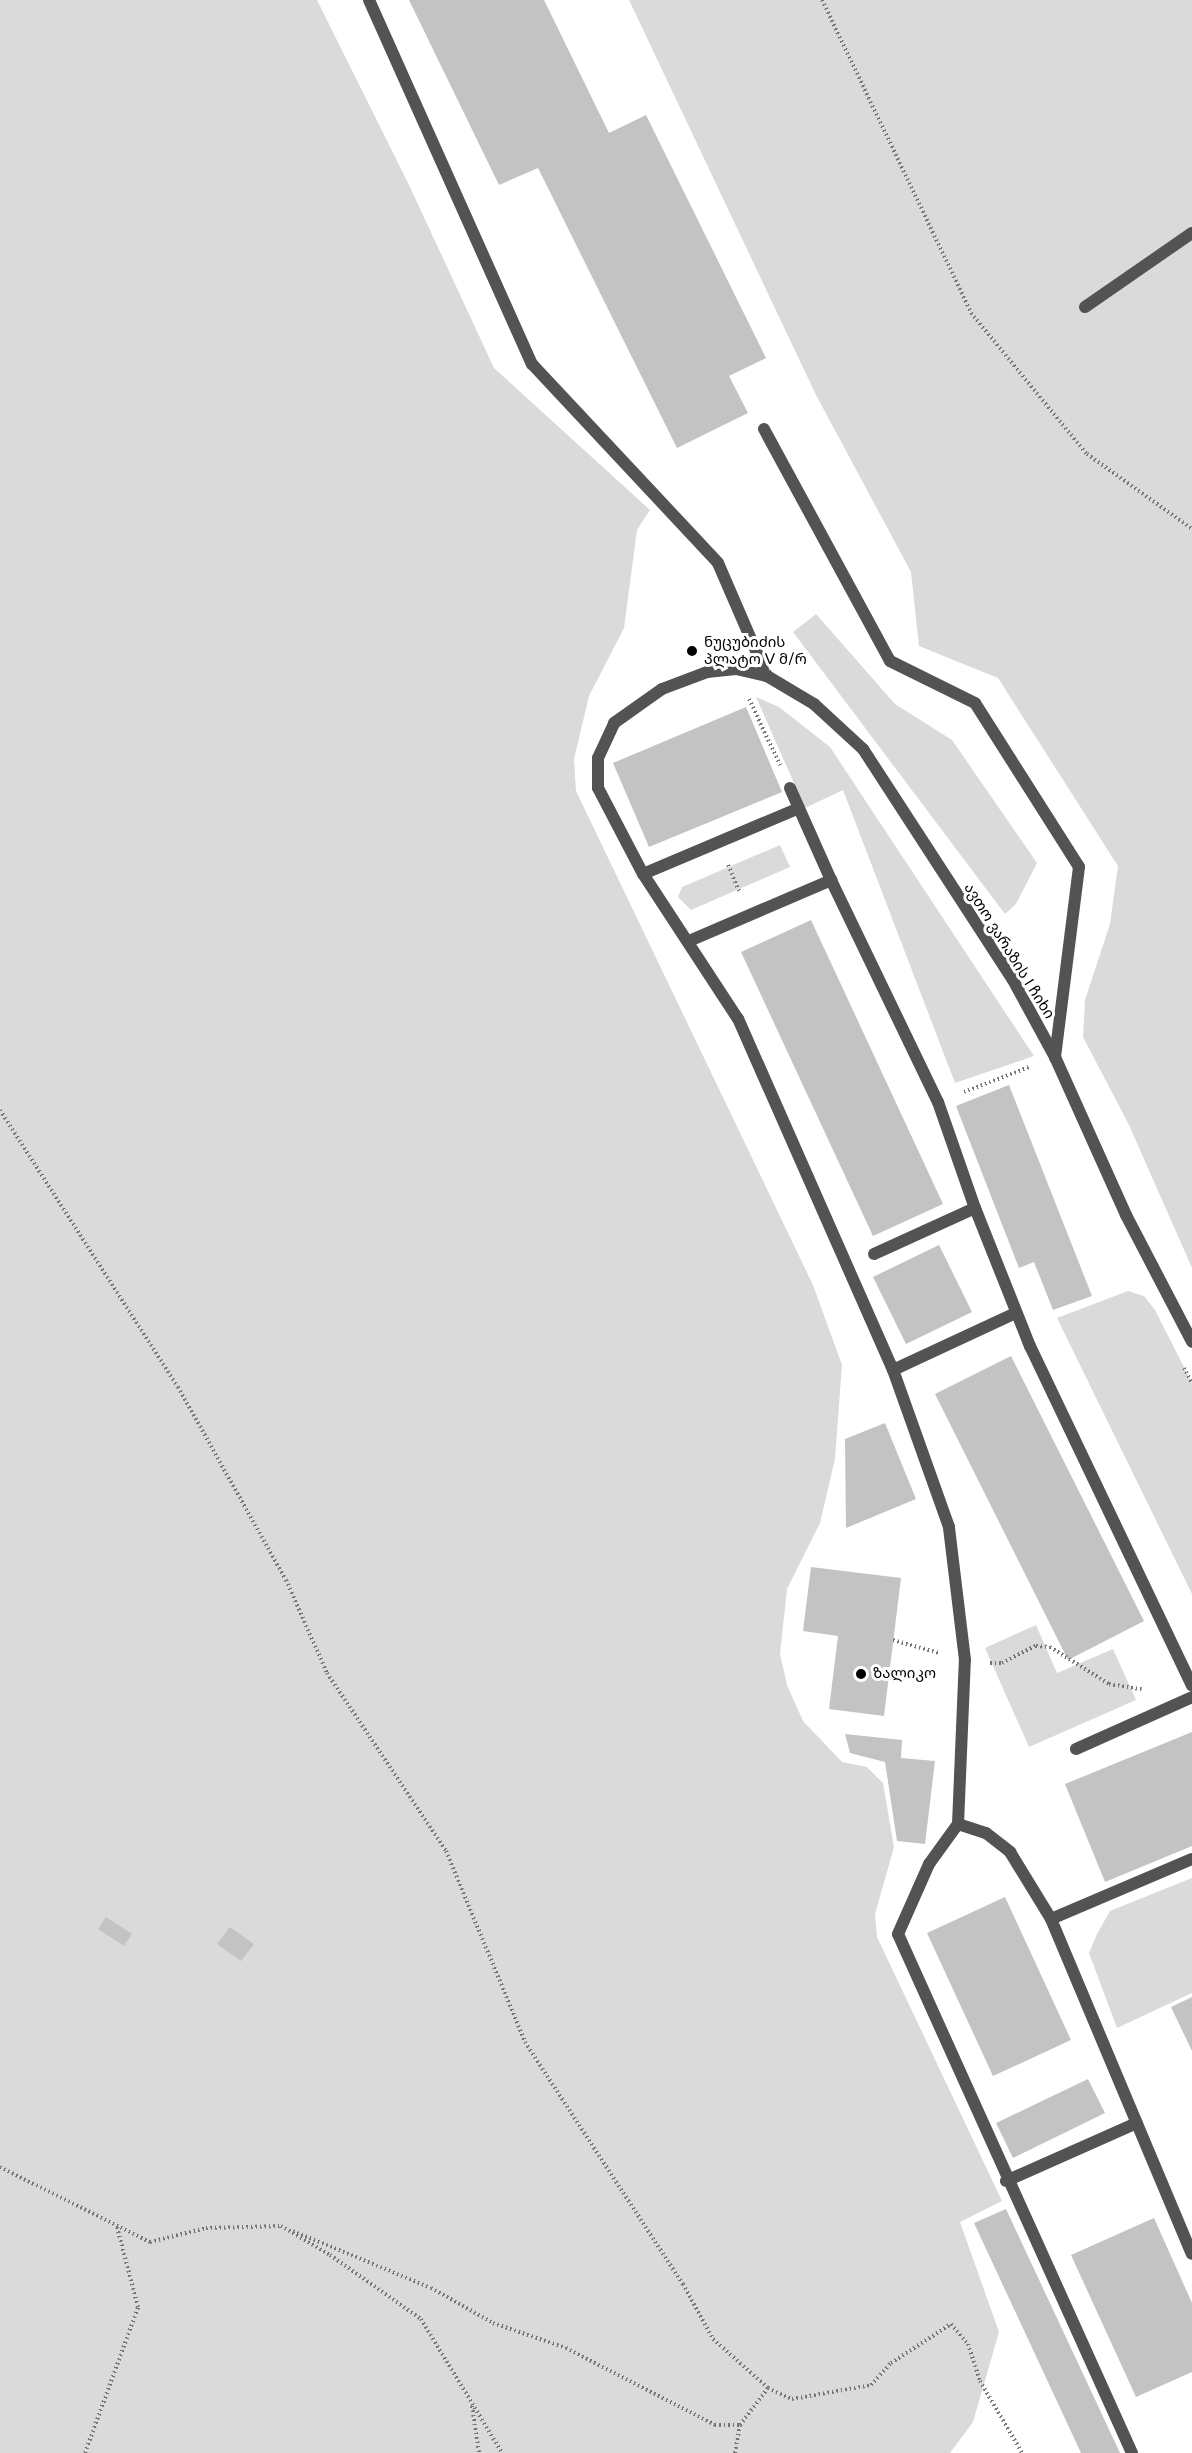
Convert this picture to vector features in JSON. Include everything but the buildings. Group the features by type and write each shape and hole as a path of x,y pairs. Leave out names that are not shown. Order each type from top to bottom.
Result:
{"street":[{"path":"369,0 532,364 718,563 767,676"},
{"path":"1085,307 1192,233"},
{"path":"764,429 890,661 975,702 1079,867 1055,1057"},
{"name":"ავთო ვარაზის I ჩიხი","path":"958,1824 965,1660 950,1527 893,1370 738,1019 689,940 643,874 598,788 598,758 614,723 662,689 707,672 736,669 767,676 814,704 863,749 1013,980 1055,1057 1126,1215 1192,1342"},
{"path":"790,788 831,880 938,1102 975,1208 1016,1313 1192,1685"},
{"path":"643,874 799,808"},
{"path":"689,940 831,880"},
{"path":"874,1254 975,1208"},
{"path":"893,1370 1016,1313"},
{"path":"1076,1749 1187,1699"},
{"path":"1132,2453 1006,2181 898,1934 929,1864 958,1824 986,1833 1010,1852 1051,1919 1192,2254"},
{"path":"1051,1919 1192,1859"},
{"path":"1006,2181 1137,2123"}],"path":[{"path":"822,0 971,313 1087,454 1192,529"},
{"path":"736,669 790,788"},
{"path":"718,842 749,915"},
{"path":"938,1102 1055,1057"},
{"path":"0,1110 178,1387 286,1580 327,1673 446,1851 525,2042 683,2284 713,2338 768,2388 792,2399 871,2385 891,2363 951,2324 968,2344 980,2381 1022,2453"},
{"path":"893,1640 965,1660"},
{"path":"1002,1663 1036,1646 1050,1647 1109,1684 1187,1699"},
{"path":"0,2167 150,2242 206,2228 281,2226 431,2288 493,2323 566,2348 715,2425 740,2425"},
{"path":"85,2453 138,2307 117,2226"},
{"path":"281,2226 330,2254 421,2319 502,2453"},
{"path":"735,2453 740,2425 768,2388"},
{"path":"471,2403 479,2453"}],"shaded area":[{"path":"0,0 317,0 409,185 494,368 650,510 637,530 624,628 589,696 574,759 576,791 813,1285 842,1365 835,1459 820,1523 787,1589 780,1654 787,1685 803,1721 842,1762 867,1767 883,1783 894,1847 875,1914 877,1937 1002,2201 960,2222 999,2332 973,2422 950,2453 0,2453"},
{"path":"629,0 1192,0 1192,1268 1129,1125 1083,1037 1085,1000 1110,924 1118,866 998,678 919,646 911,572 816,395"},
{"path":"816,614 895,704 952,740 1037,863 1016,904 1005,914 793,632"},
{"path":"756,697 779,707 830,747 1034,1056 955,1083 843,790 805,808"},
{"path":"780,845 790,867 691,910 678,897 682,887"},
{"path":"1128,1291 1144,1296 1155,1310 1192,1383 1192,1594 1057,1318"},
{"path":"1036,1625 1057,1673 1113,1649 1136,1700 1029,1747 985,1648"},
{"path":"1192,1878 1192,1993 1117,2028 1089,1953 1097,1934 1110,1911"}],"place":[{"name":"ნუცუბიძის პლატო V მ/რ","path":"692,651"},
{"name":"ზალიკო","path":"861,1674"}]}
